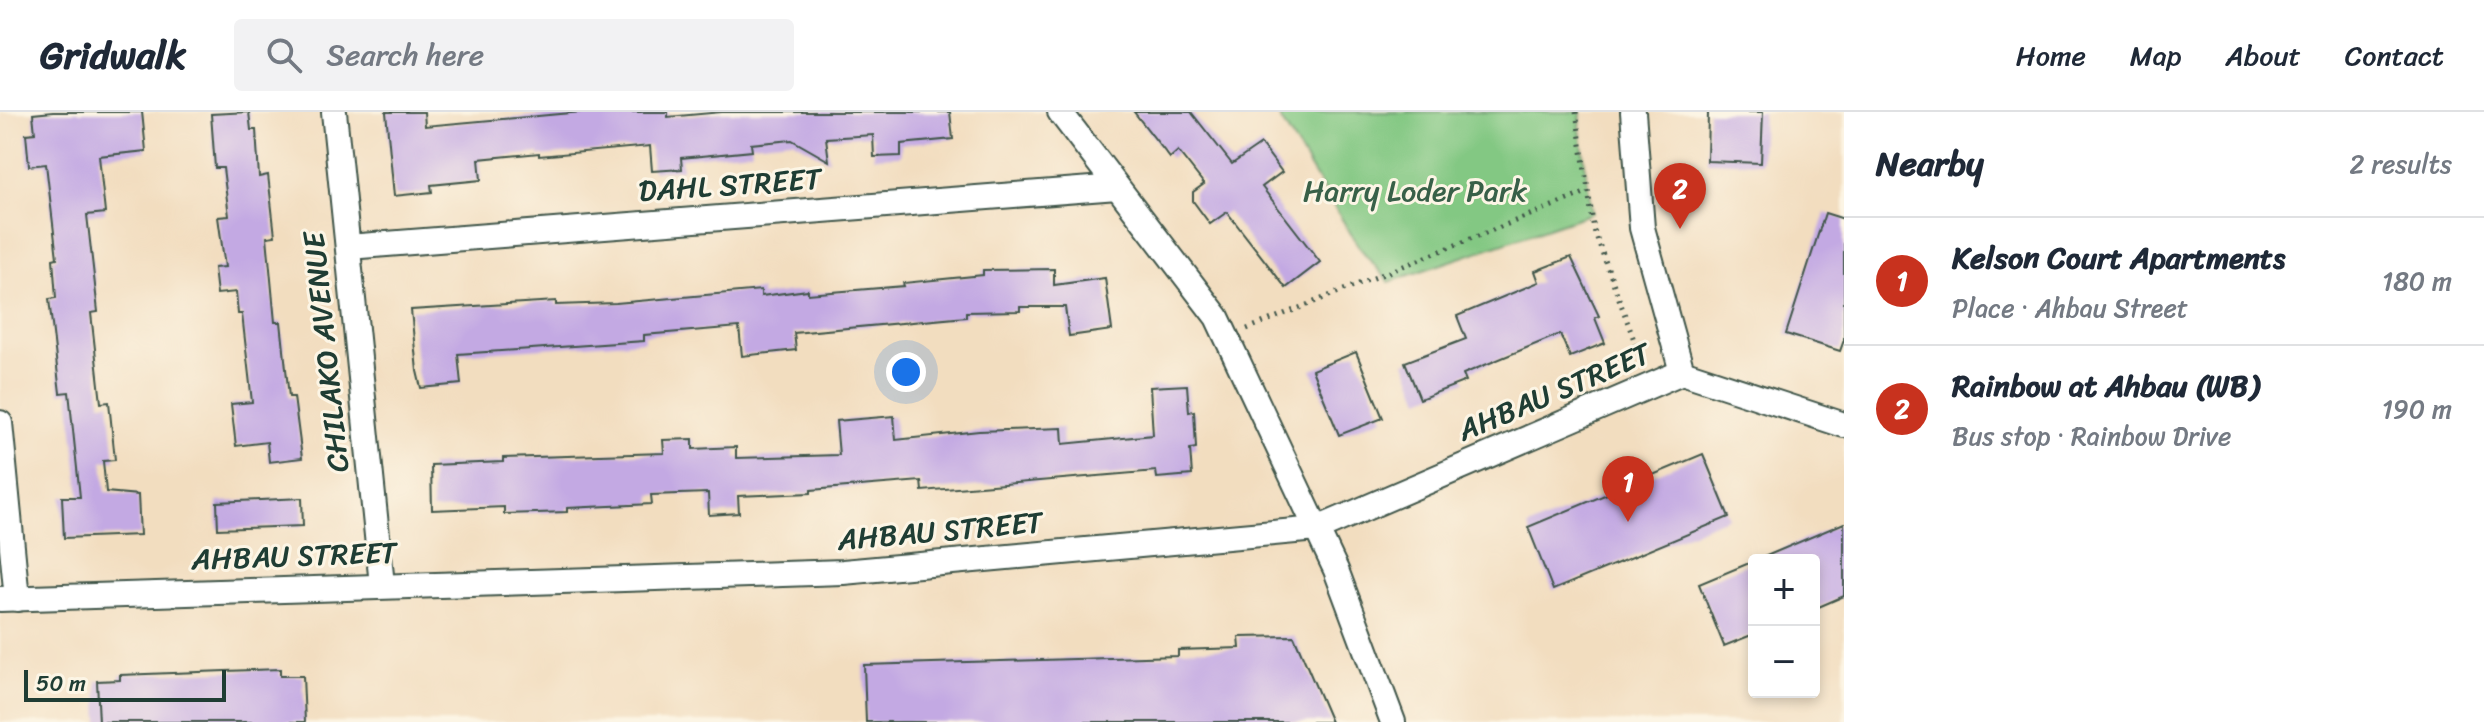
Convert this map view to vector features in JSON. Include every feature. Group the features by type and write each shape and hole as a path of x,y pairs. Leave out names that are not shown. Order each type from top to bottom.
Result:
{"street":[{"name":"CHILAKO AVENUE","path":"334,112 382,585"},
{"path":"1060,112 1217,317 1336,570 1393,722"},
{"path":"1633,112 1642,228 1682,372"},
{"name":"DAHL STREET","path":"348,247 1117,187"},
{"name":"AHBAU STREET","path":"9,599 843,572 1317,529 1682,372 1844,425"},
{"path":"0,423 9,599"}],"path":[{"path":"1576,112 1594,230 1651,386"},
{"path":"1227,337 1587,192"}],"green space":[{"name":"Harry Loder Park","path":"1276,112 1581,112 1580,129 1592,213 1389,282 1359,247"}],"building":[{"path":"142,112 146,151 99,156 105,213 87,215 98,312 91,313 101,403 109,402 115,460 103,461 106,492 138,495 140,535 64,538 62,497 80,497 69,392 60,393 49,299 56,298 53,259 57,258 46,164 29,166 26,134 35,133 33,114"},
{"path":"249,112 251,130 256,130 259,177 268,175 275,236 267,237 275,322 281,322 289,397 294,397 302,458 269,462 267,442 236,446 231,404 252,402 242,314 238,314 236,292 217,294 214,268 225,267 218,217 229,216 223,168 215,168 211,114"},
{"path":"386,112 424,112 425,126 582,112 668,112 668,117 722,112 950,112 953,139 901,144 901,156 874,157 873,135 826,138 829,161 792,140 751,144 752,151 681,158 682,169 652,171 650,146 479,159 481,180 431,185 432,192 394,196"},
{"path":"1134,112 1191,112 1232,164 1261,144 1282,172 1262,187 1320,262 1286,288 1227,212 1210,224 1193,201 1193,192 1204,184 1178,151 1170,158"},
{"path":"1708,112 1763,112 1761,163 1707,161"},
{"path":"1825,213 1844,219 1844,340 1840,351 1786,334"},
{"path":"1571,257 1599,316 1595,318 1605,343 1570,357 1560,334 1463,374 1466,381 1420,399 1405,362 1466,339 1457,316 1539,282 1535,271"},
{"path":"1054,269 1054,285 1105,278 1112,330 1069,336 1065,307 1020,307 1020,311 966,312 966,317 794,333 796,350 742,356 739,327 644,335 644,341 458,354 461,384 421,388 417,371 411,310 556,301 556,305 616,303 761,290 761,296 808,290 808,294 904,286 903,283 983,275 983,270"},
{"path":"1356,352 1383,418 1339,435 1312,370"},
{"path":"1187,385 1189,412 1194,411 1196,448 1190,449 1192,475 1157,478 1156,471 922,491 921,481 811,490 811,493 738,496 739,513 709,515 708,493 651,495 652,504 567,508 567,512 504,514 504,507 432,510 431,465 503,462 503,458 664,453 663,440 693,439 693,449 736,447 736,458 839,455 836,421 894,416 896,440 979,431 1062,428 1063,444 1153,435 1150,387"},
{"path":"1703,454 1729,517 1553,590 1528,527"},
{"path":"302,498 303,526 218,529 217,502"},
{"path":"1844,523 1844,596 1820,606 1820,554 1771,554"},
{"path":"1748,564 1748,636 1724,646 1699,584"},
{"path":"1294,636 1331,722 866,722 864,665 1178,656 1178,650 1240,648 1239,637"},
{"path":"280,669 280,676 303,676 305,722 99,722 97,681 120,680 120,675"}],"place":[{"name":"Rainbow at Ahbau (WB)","path":"1680,229"},
{"name":"Kelson Court Apartments","path":"1628,522"}]}
